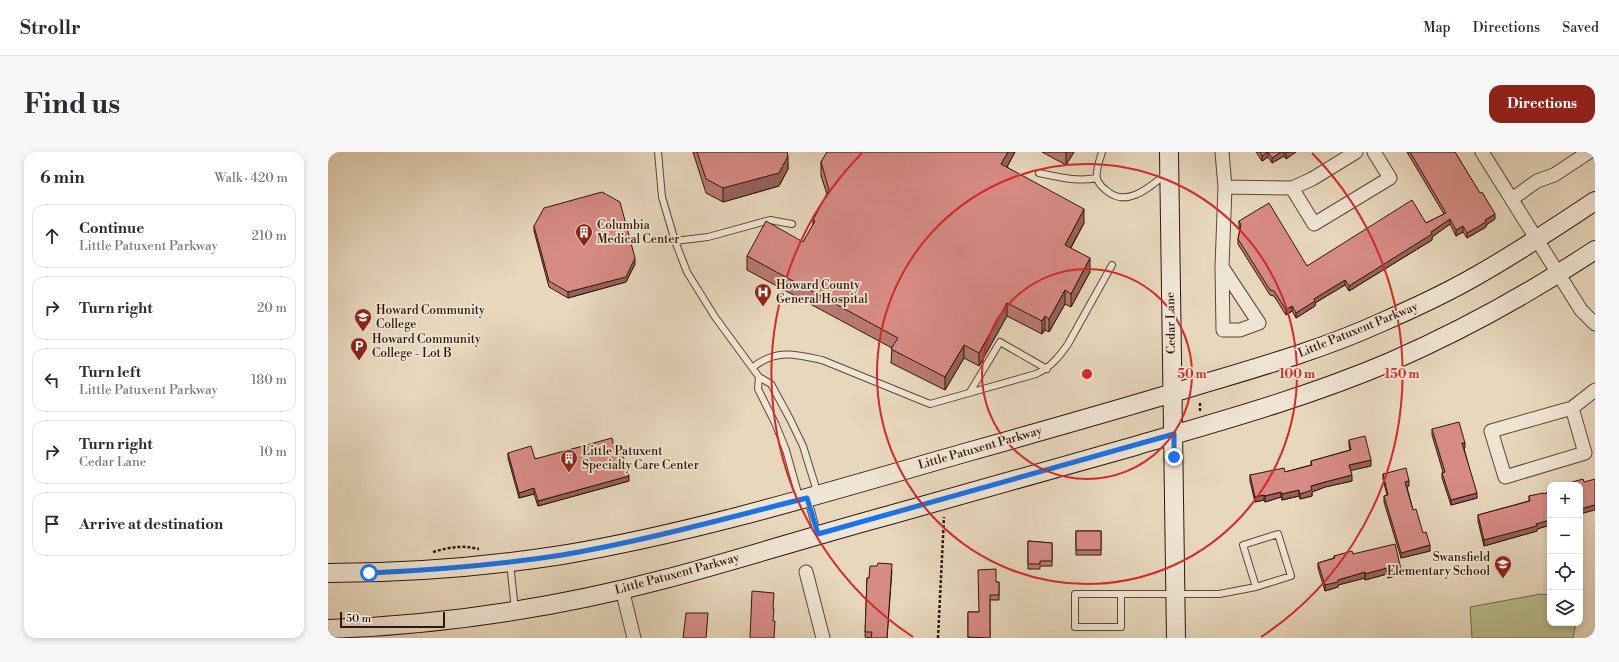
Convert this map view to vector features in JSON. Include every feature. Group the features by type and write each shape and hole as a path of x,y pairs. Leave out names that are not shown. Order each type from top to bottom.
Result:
{"main road":[{"name":"Cedar Lane","path":"1169,152 1176,638"},
{"name":"Little Patuxent Parkway","path":"328,572 369,573 423,570 510,562 562,555 657,536 807,498 1173,393 1258,368 1322,346 1376,325 1475,277 1536,240 1595,201"},
{"name":"Little Patuxent Parkway","path":"328,629 374,628 429,623 515,611 622,589 665,579 818,534 1174,434 1301,395 1388,363 1442,338 1490,313 1559,274 1595,250"}],"street":[{"path":"1222,152 1225,187 1222,267 1223,330 1240,330 1259,323 1222,267"},
{"path":"1225,187 1292,188 1312,179 1356,152"},
{"path":"1292,188 1314,224 1390,178 1374,152"},
{"path":"1482,152 1581,310 1595,324"},
{"path":"1512,199 1537,181 1554,175 1589,152"},
{"path":"1572,408 1585,453 1505,476 1491,431 1572,408 1595,390"},
{"path":"806,572 823,638"},
{"path":"622,589 634,638"}],"lane":[{"path":"658,152 662,197 674,241 687,272 699,294 759,376 771,384 790,418 803,446 816,488 807,498"},
{"path":"1102,152 1097,178 1101,186 1111,194 1125,197 1136,195 1169,172"},
{"path":"1039,173 1083,181 1097,178"},
{"path":"674,241 708,237 770,220 792,224"},
{"path":"753,367 765,358 778,354 792,354 822,360 930,404 1036,374 1047,369 1068,344 1112,264"},
{"path":"970,392 1000,342 1047,369"},
{"path":"759,376 758,389 781,436 798,493 807,498 818,534"},
{"path":"1121,594 1121,627 1075,627 1075,594 1121,594 1176,594 1219,594 1256,587 1291,576 1278,534 1243,545 1256,587"},
{"path":"510,562 515,611"}],"path":[{"path":"938,638 944,517"}],"green space":[{"path":"1541,594 1547,595 1547,626 1575,626 1573,638 1472,638 1470,607"}],"building":[{"path":"697,152 787,152 788,156 779,173 723,188 706,179"},
{"path":"827,152 1008,152 1001,164 1084,209 1065,245 1090,258 1071,294 1065,290 1049,319 1045,316 1042,321 1007,303 979,353 964,345 945,377 891,349 898,338 747,256 766,221 803,242 815,221 813,220 829,190 821,162"},
{"path":"1260,152 1268,152 1262,156"},
{"path":"1268,152 1281,152 1272,158"},
{"path":"1410,152 1455,152 1480,193 1482,192 1495,214 1485,220 1486,222 1467,233 1463,226 1456,230 1450,219 1431,232 1432,234 1349,286 1345,280 1314,299 1315,301 1296,313 1292,306 1286,310 1274,291 1270,290 1238,239 1241,225 1239,221 1269,203 1307,266 1412,200 1426,223 1446,213"},
{"name":"Columbia Medical Center","path":"602,192 620,202 635,258 626,277 568,292 549,281 534,226 544,208"},
{"path":"1459,422 1465,443 1462,443 1477,493 1451,500 1442,473 1445,472 1432,429"},
{"path":"1365,436 1371,460 1349,465 1352,475 1311,486 1312,490 1300,494 1299,490 1282,494 1281,492 1255,497 1250,475 1284,468 1285,472 1312,465 1311,461 1351,450 1349,440"},
{"name":"Little Patuxent Specialty Care Center","path":"612,438 614,447 620,445 629,476 538,501 534,488 519,493 508,453 531,446 535,459"},
{"path":"1406,468 1409,481 1405,482 1413,510 1416,509 1423,533 1426,532 1430,545 1401,553 1384,496 1388,495 1383,474"},
{"path":"1583,479 1584,482 1595,479 1595,505 1583,508 1583,482 1572,482"},
{"path":"1547,493 1547,521 1536,524 1537,526 1484,540 1478,515 1530,501 1529,496"},
{"path":"1076,531 1101,531 1101,550 1076,550"},
{"path":"1028,541 1052,543 1052,561 1040,561 1040,564 1028,564"},
{"path":"1395,544 1401,569 1388,572 1387,568 1365,574 1365,572 1325,585 1318,563 1335,558 1334,556 1352,551 1353,554"},
{"path":"878,563 892,564 887,638 871,638 872,632 865,632 867,578 869,578 870,566 877,566"},
{"path":"996,569 996,582 999,582 999,595 990,595 990,638 968,637 968,612 979,612 978,570"},
{"path":"752,591 774,593 774,638 750,638"},
{"path":"686,613 708,613 706,638 683,638"}],"place":[{"name":"Columbia Medical Center","path":"584,247"},
{"name":"Howard County General Hospital","path":"763,307"},
{"name":"Howard Community College","path":"363,332"},
{"name":"Howard Community College - Lot B","path":"359,361"},
{"name":"Little Patuxent Specialty Care Center","path":"569,473"},
{"name":"Swansfield Elementary School","path":"1503,579"}],"route":[{"path":"369,573 423,570 510,562 562,555 657,536 807,498 818,534 1174,434 1174,457"}]}
